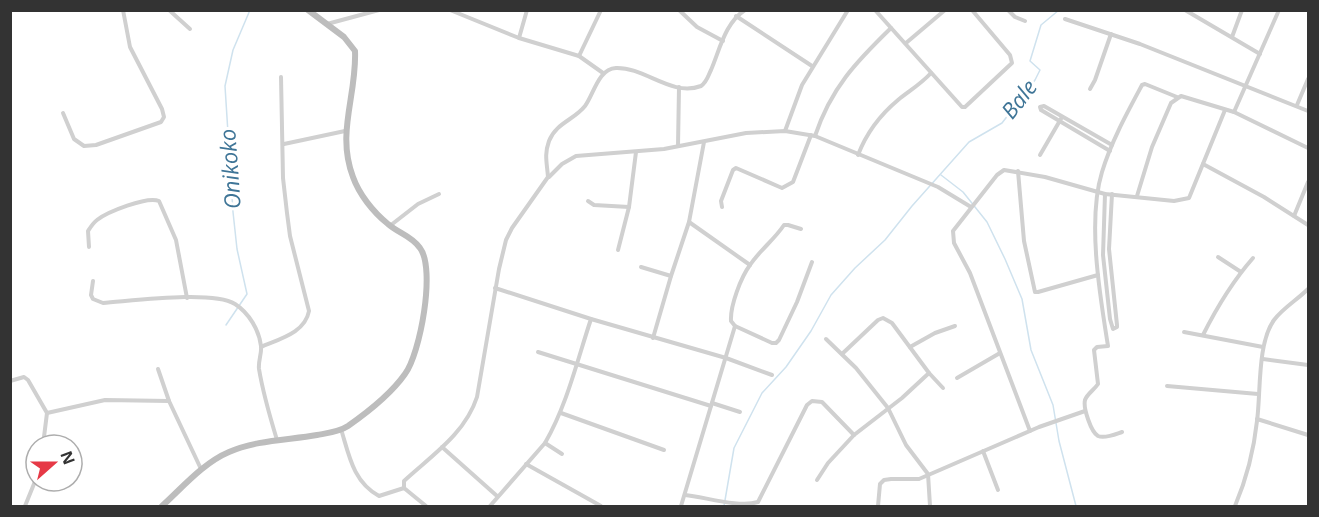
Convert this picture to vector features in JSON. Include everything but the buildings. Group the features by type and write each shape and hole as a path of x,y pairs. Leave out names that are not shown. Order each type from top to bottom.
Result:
{"main road":[{"path":"162,507 201,470 230,452 341,429 358,418 396,385 410,367 415,351 427,292 425,254 415,241 390,226 365,199 353,178 345,131 356,51 344,37 308,10"}],"street":[{"path":"63,113 74,139 84,146 96,145 161,122 164,117 130,47 123,10"},
{"path":"169,10 190,29"},
{"path":"327,24 359,13 379,10"},
{"path":"450,10 519,38 579,56 603,74"},
{"path":"519,38 527,10"},
{"path":"579,56 601,10"},
{"path":"679,10 697,27 723,41"},
{"path":"548,177 544,159 549,140 562,123 585,106 603,74 614,68 624,69 679,87 697,88 705,84 730,24 745,10"},
{"path":"784,131 794,101 812,66 848,10"},
{"path":"875,10 962,107 965,107 1012,63 1010,55 972,10"},
{"path":"906,43 945,10"},
{"path":"1008,10 1015,17 1024,21"},
{"path":"1185,10 1260,54"},
{"path":"1232,37 1242,10"},
{"path":"1234,112 1279,10"},
{"path":"736,16 812,66"},
{"path":"1065,19 1246,85 1308,111"},
{"path":"722,207 721,201 733,170 736,168 782,188 793,182 829,102 846,75 855,62 891,28"},
{"path":"1090,89 1111,34"},
{"path":"858,155 867,135 880,119 898,100 931,73"},
{"path":"261,347 297,331 306,322 309,311 290,236 284,178 281,77"},
{"path":"1297,105 1308,79"},
{"path":"1122,432 1107,436 1096,435 1085,411 1085,401 1098,384 1094,350 1107,346 1095,243 1097,192 1112,146 1142,85 1145,84 1177,97 1234,112 1308,148"},
{"path":"678,146 679,87"},
{"path":"1137,196 1152,147 1171,102 1177,97"},
{"path":"1110,151 1061,119 1044,106 1040,106 1041,110 1061,119 1112,146"},
{"path":"1030,431 970,273 952,237 956,226 996,175 1004,170 1018,171 1105,194 1174,201 1189,198 1225,110"},
{"path":"1040,155 1061,119"},
{"path":"284,144 345,131"},
{"path":"426,507 404,488 404,481 459,431 466,422 477,397 495,288 506,240 548,177 562,164 576,156 636,152 746,133 784,131 813,136 938,187 972,205"},
{"path":"653,338 670,276 689,222 704,141"},
{"path":"618,250 629,207 636,152"},
{"path":"1203,164 1308,225"},
{"path":"1018,171 1024,241 1035,292 1098,275"},
{"path":"1294,216 1308,182"},
{"path":"390,226 418,204 439,194"},
{"path":"1105,194 1103,255 1113,328 1117,325 1109,249 1112,194"},
{"path":"89,247 88,231 100,218 145,201 153,199 159,201 176,240 188,298"},
{"path":"588,201 594,205 629,207"},
{"path":"689,222 750,265"},
{"path":"801,229 784,225 750,265 733,303 731,321 735,326 776,343 797,302 812,262"},
{"path":"1218,257 1241,272"},
{"path":"1203,335 1216,309 1253,258"},
{"path":"641,267 670,276"},
{"path":"93,281 91,295 93,299 103,303 188,298 222,300 236,304 250,317 261,347 259,367 277,441"},
{"path":"495,288 653,338 726,358 772,375"},
{"path":"1235,507 1251,452 1257,419 1263,347 1273,322 1308,289"},
{"path":"842,354 883,318 892,323 943,388"},
{"path":"490,507 497,496 545,443 561,413 591,319"},
{"path":"681,507 735,326"},
{"path":"910,347 935,333 955,326"},
{"path":"1184,332 1263,347"},
{"path":"826,339 856,368 888,408 906,445 928,474 930,507"},
{"path":"538,352 740,412"},
{"path":"957,378 1000,353"},
{"path":"1263,359 1308,365"},
{"path":"158,369 169,401 201,470"},
{"path":"817,480 828,463 854,435 929,373"},
{"path":"10,381 24,377 28,381 47,413 44,433"},
{"path":"1167,386 1258,394"},
{"path":"47,413 105,400 169,401"},
{"path":"685,495 751,504 760,500 807,405 812,401 822,402 854,435"},
{"path":"878,507 880,484 884,480 919,479 1030,431 1085,411"},
{"path":"561,413 664,450"},
{"path":"1257,419 1308,435"},
{"path":"341,429 353,470 366,488 379,496 404,488"},
{"path":"545,443 562,454"},
{"path":"442,447 497,496"},
{"path":"983,451 998,490"},
{"path":"526,464 601,507"},
{"path":"25,507 30,493"}],"waterway":[{"name":"Onikoko","path":"226,325 247,294 237,249 233,212 225,86 233,50 250,10"},
{"name":"Bale","path":"724,506 734,448 762,393 786,367 811,331 831,295 885,240 969,142 1002,123 1035,80 1040,70 1030,61 1041,25 1059,10"},
{"path":"941,175 963,192 987,222 1022,299 1031,350 1053,405 1059,441 1076,506"}]}
